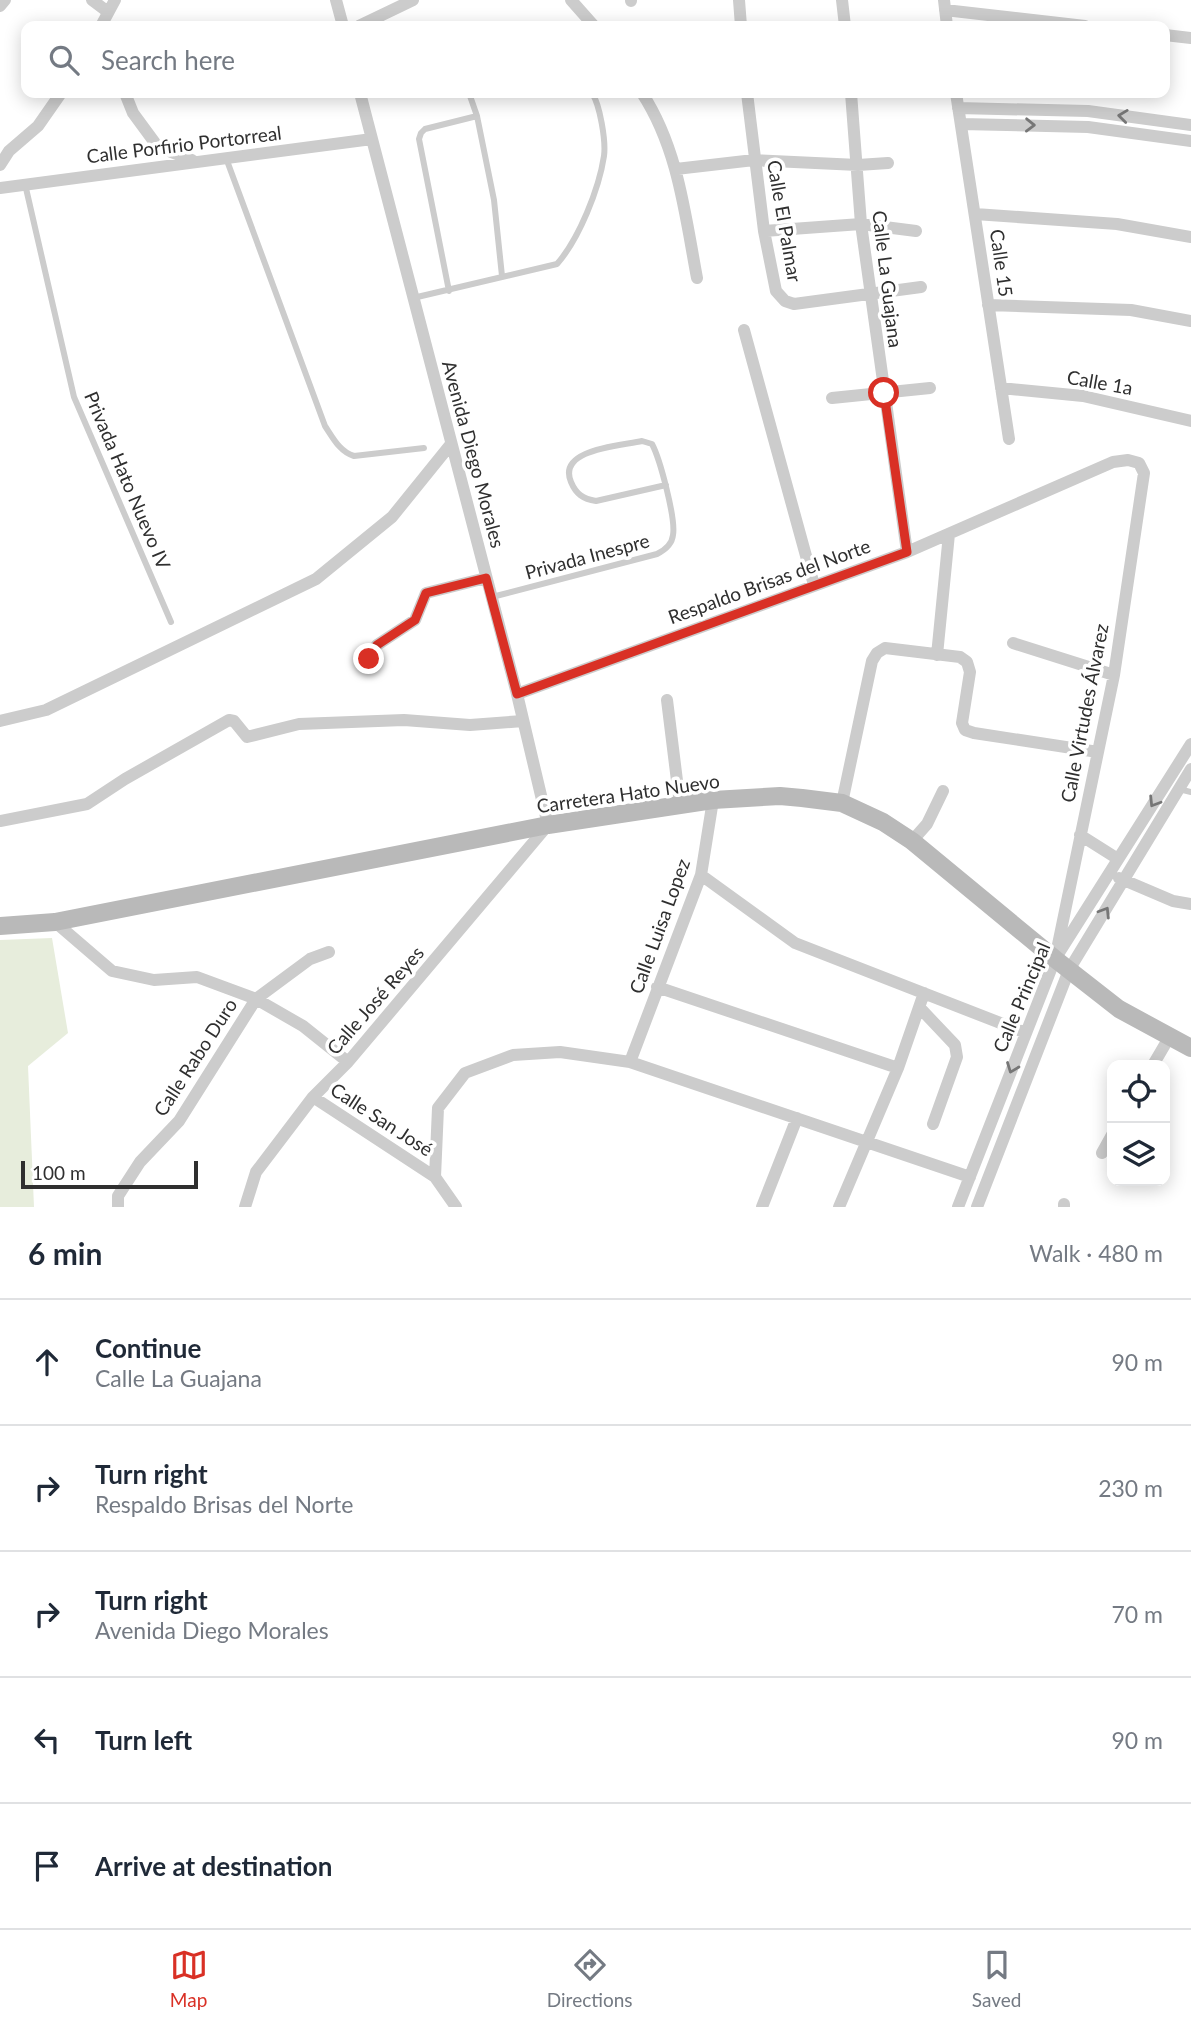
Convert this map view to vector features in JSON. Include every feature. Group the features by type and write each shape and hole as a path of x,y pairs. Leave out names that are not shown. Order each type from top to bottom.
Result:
{"main road":[{"name":"Carretera Hato Nuevo","path":"0,926 55,922 548,825 713,800 780,796 842,803 883,822 912,841 1119,1009 1191,1048"}],"street":[{"path":"0,6 5,0"},
{"path":"92,0 108,12"},
{"path":"103,21 116,0"},
{"path":"336,0 341,21"},
{"path":"369,21 413,0"},
{"path":"571,0 590,21"},
{"path":"739,0 741,21"},
{"path":"842,0 844,21"},
{"path":"945,5 1052,21"},
{"path":"1170,36 1191,38"},
{"path":"0,164 9,151 38,126 58,98"},
{"path":"126,98 133,113 158,148 198,162"},
{"name":"Avenida Diego Morales","path":"361,98 517,694 548,825"},
{"path":"645,98 658,118 676,169 697,278"},
{"name":"Calle El Palmar","path":"748,98 764,232 776,291 785,301 794,304 921,287"},
{"name":"Calle La Guajana","path":"851,98 861,224 907,552"},
{"name":"Calle 15","path":"957,98 1009,439"},
{"path":"958,108 1088,111 1191,125"},
{"path":"1088,111 1088,127"},
{"path":"961,124 1088,127 1191,141"},
{"name":"Calle Porfirio Portorreal","path":"0,188 372,139"},
{"path":"0,141 9,151"},
{"path":"676,169 754,160 858,165 888,163"},
{"path":"975,214 1117,224 1191,237"},
{"path":"764,232 861,224 916,231"},
{"path":"988,304 1131,310 1191,321"},
{"path":"744,330 814,585"},
{"path":"832,398 930,388"},
{"name":"Calle 1a","path":"1001,388 1083,396 1191,421"},
{"path":"0,721 46,710 316,579 392,517 452,444"},
{"name":"Respaldo Brisas del Norte","path":"517,694 907,552 1113,461 1128,460 1139,463 1144,472"},
{"name":"Calle Virtudes Álvarez","path":"1062,964 1080,835 1114,675 1144,472"},
{"path":"937,656 948,534"},
{"path":"369,659 377,645 415,620 426,593 486,578"},
{"path":"1013,643 1114,675"},
{"path":"842,803 872,661 877,653 885,648 960,657 967,662 970,672 962,723 965,730 1098,752"},
{"path":"667,700 680,805"},
{"path":"0,821 87,804 125,779 229,720 247,737 299,724 404,720 470,725 523,721"},
{"name":"Calle Principal","path":"958,1207 1026,1033 1109,874 1191,744"},
{"name":"Calle Principal","path":"977,1207 1062,964 1185,791 1191,769"},
{"path":"912,841 927,824 943,791"},
{"name":"Calle Luisa Lopez","path":"630,1062 701,875 713,800"},
{"name":"Calle José Reyes","path":"245,1207 256,1172 313,1097 348,1062 548,825"},
{"path":"1080,835 1118,859"},
{"path":"1109,874 1173,901 1191,904"},
{"path":"701,875 795,943 1026,1033"},
{"path":"55,922 112,971 154,980 197,977 256,999 303,1027 348,1062"},
{"name":"Calle Rabo Duro","path":"118,1207 118,1196 140,1161 178,1121 256,999 310,959 329,952"},
{"path":"657,987 898,1068"},
{"path":"839,1207 898,1068 924,993"},
{"path":"919,1007 955,1045 957,1057 933,1124"},
{"path":"1156,1060 1170,1037"},
{"path":"435,1177 438,1108 465,1073 513,1055 560,1052 630,1062 970,1177"},
{"name":"Calle San José","path":"313,1097 435,1177 456,1207"},
{"path":"762,1207 797,1118"},
{"path":"1102,1153 1107,1144"}],"lane":[{"path":"469,98 477,116 494,200 502,276"},
{"path":"413,298 557,264 566,254 592,199 604,153 596,98"},
{"path":"449,291 419,139 425,129 477,116"},
{"path":"226,159 325,426 338,446 354,456 424,448"},
{"name":"Privada Hato Nuevo IV","path":"25,184 74,397 171,622"},
{"name":"Privada Inespre","path":"492,597 657,554 667,549 673,534 666,485 652,444 642,441 578,455 570,463 568,474 575,492 586,499 596,501 666,485"}],"green space":[{"path":"52,938 68,1033 28,1066 34,1207 0,1207 0,940"}],"route":[{"path":"369,659 377,645 415,620 420,602 426,593 486,578 517,694 907,552 884,393"}]}
